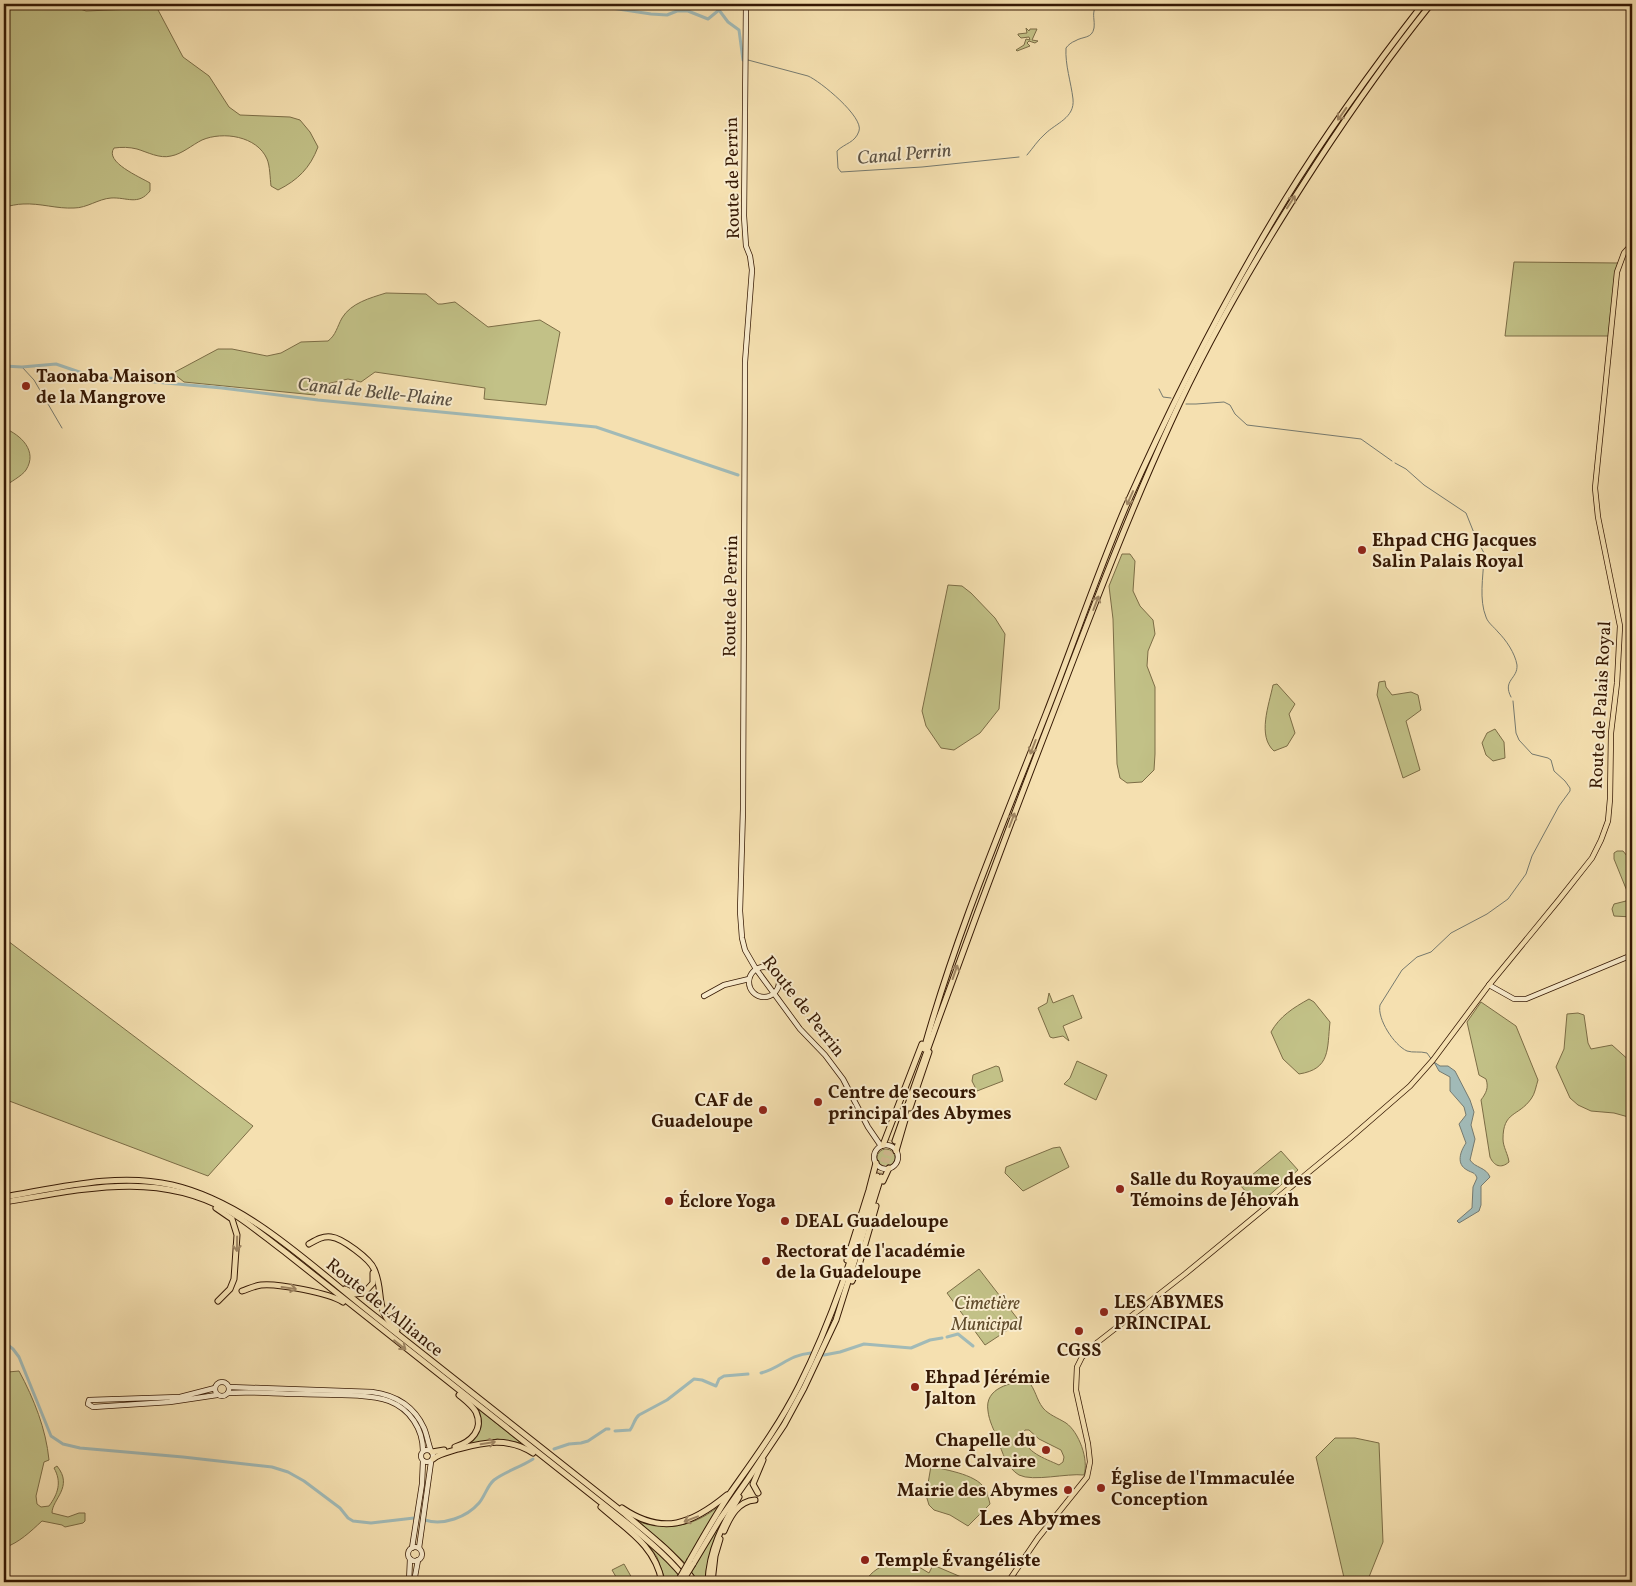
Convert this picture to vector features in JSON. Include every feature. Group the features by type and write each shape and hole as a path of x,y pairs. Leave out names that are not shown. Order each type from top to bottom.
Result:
{"highway":[{"path":"896,1151 926,1061 949,965 1125,509 1166,420 1234,287 1286,199 1333,127 1391,45 1423,4"},
{"path":"882,1145 935,1018 1131,512 1175,414 1238,290 1291,202 1395,49 1431,4"},
{"path":"893,1140 935,1018"},
{"path":"846,1284 844,1272 876,1163"},
{"path":"679,1582 731,1492 761,1450 799,1386 846,1284 854,1276 882,1184 889,1168"},
{"path":"710,1582 714,1548 724,1522 804,1388 836,1320 879,1177"},
{"name":"Route de l'Alliance","path":"4,1197 91,1182 116,1180 171,1184 212,1197 242,1214 323,1274 590,1490 671,1553 684,1565 695,1582"},
{"name":"Route de l'Alliance","path":"4,1202 121,1185 165,1189 198,1198 225,1209 249,1225 552,1465 590,1490 654,1546 679,1570 688,1582"},
{"path":"198,1198 232,1219 237,1235 234,1278 230,1290 218,1301"},
{"path":"323,1274 348,1291 358,1294 371,1287 373,1274 369,1265 339,1242 326,1239 309,1245 323,1237 334,1237 344,1242 371,1264 377,1278 385,1318 442,1370"},
{"path":"242,1292 261,1285 318,1293 334,1296 362,1314"},
{"path":"431,1451 444,1450 467,1443 477,1428 476,1411 445,1380"},
{"path":"691,1562 775,1438"},
{"path":"432,1461 441,1454 487,1442 500,1441 526,1448 552,1465"},
{"path":"758,1493 753,1484 765,1455"},
{"path":"590,1490 602,1493 630,1514 652,1522 666,1524 686,1521 701,1515 731,1492"},
{"path":"590,1490 597,1503 647,1548 658,1565 662,1582"},
{"path":"710,1582 715,1556 727,1525 739,1506 745,1502 755,1500"}],"main road":[{"name":"Route de Perrin","path":"746,4 744,231 752,270 745,362 743,809 740,911 744,944 750,961 800,1029 825,1055 843,1079 869,1130 882,1145"},
{"name":"Route de Palais Royal","path":"1008,1582 1038,1538 1087,1477 1090,1462 1088,1444 1076,1390 1077,1367 1082,1357 1386,1108 1410,1086 1430,1064 1489,985 1558,902 1592,858 1601,840 1608,821 1610,799 1611,733 1617,683 1620,626 1598,517 1595,488 1617,272 1624,253 1632,244"},
{"path":"1489,985 1514,999 1526,999 1632,955"},
{"path":"765,967 776,973 779,985 774,994 760,997 753,993 750,988 749,979 752,972 756,969 765,967"},
{"path":"704,996 724,985 749,979"},
{"path":"731,984 742,984 750,988"},
{"path":"882,1145 889,1145 896,1151 897,1161 889,1168 880,1167 876,1163 874,1154 882,1145"},
{"path":"409,1582 410,1559 408,1553 412,1548 424,1468 421,1456 424,1451 422,1436 411,1417 395,1404 383,1399 344,1396 228,1393 222,1397 217,1395 170,1402 91,1407 88,1404 90,1400 180,1397 215,1388 222,1382 226,1383 229,1387 372,1392 385,1394 403,1402 413,1411 424,1428 432,1461 419,1548 422,1551 422,1556 418,1560 414,1582"},
{"path":"228,1393 229,1387"},
{"path":"215,1388 217,1395"},
{"path":"424,1451 431,1451"},
{"path":"423,1461 426,1463 432,1461"},
{"path":"412,1548 419,1548"},
{"path":"410,1559 418,1560"}],"green space":[{"path":"4,4 71,4 86,11 157,8 183,57 209,76 229,107 240,115 290,117 300,120 310,132 318,147 315,154 302,173 292,182 278,190 271,186 268,162 262,151 256,145 239,138 229,136 210,137 175,155 167,157 137,149 114,148 112,153 118,164 150,183 150,191 146,196 137,200 111,198 74,208 29,204 4,207"},
{"path":"1026,28 1029,31 1030,29 1037,29 1032,40 1038,41 1035,43 1029,41 1027,43 1030,46 1017,51 1024,45 1026,39 1030,40 1029,37 1021,38 1018,35 1027,33"},
{"path":"1514,262 1619,263 1610,336 1505,336"},
{"path":"386,293 426,294 438,304 455,302 488,327 540,320 560,332 546,405 484,399 485,388 375,372 361,382 348,379 318,386 315,395 184,382 174,374 218,349 232,349 267,356 281,353 301,342 328,341 350,308"},
{"path":"4,428 22,439 29,450 30,456 26,470 4,487"},
{"path":"1122,554 1130,554 1135,561 1133,591 1140,606 1153,620 1155,634 1148,651 1147,666 1155,687 1154,770 1142,782 1127,783 1120,778 1117,764 1113,619 1109,586"},
{"path":"948,585 962,586 971,593 995,618 1005,634 999,709 980,733 954,750 941,748 926,726 922,711"},
{"path":"1385,681 1386,687 1392,695 1411,692 1418,695 1421,710 1406,721 1420,770 1403,778 1377,695 1379,682"},
{"path":"1277,684 1295,704 1289,714 1295,733 1287,746 1274,751 1269,745 1265,729 1273,685"},
{"path":"1495,729 1504,742 1505,758 1493,761 1486,755 1482,743 1487,733"},
{"path":"1623,851 1632,862 1632,917 1614,916 1612,909 1614,904 1626,901 1629,896 1614,859 1614,853"},
{"path":"4,938 253,1126 208,1176 4,1099"},
{"path":"1049,993 1053,1003 1073,995 1082,1018 1063,1026 1069,1041 1063,1036 1050,1037 1038,1008 1047,1003"},
{"path":"1309,999 1314,1002 1330,1022 1327,1049 1322,1062 1317,1068 1299,1074 1283,1059 1271,1032 1278,1021 1287,1013"},
{"path":"1481,1002 1516,1026 1538,1080 1531,1099 1512,1115 1506,1123 1503,1142 1509,1162 1501,1166 1494,1163 1490,1157 1481,1100 1486,1090 1487,1082 1486,1079 1479,1075 1467,1022"},
{"path":"1578,1013 1584,1015 1588,1043 1591,1049 1612,1045 1632,1063 1632,1118 1614,1113 1591,1111 1578,1105 1570,1098 1556,1067 1564,1049 1567,1014"},
{"path":"1077,1061 1107,1075 1096,1100 1064,1084 1070,1078"},
{"path":"996,1066 999,1067 1003,1081 977,1091 972,1081 973,1075"},
{"path":"1060,1147 1069,1167 1023,1191 1005,1173 1006,1167"},
{"path":"882,1149 890,1149 895,1154 893,1165 882,1167 877,1162 877,1154"},
{"path":"1281,1151 1298,1170 1258,1205 1240,1185"},
{"name":"Cimetière Municipal","path":"979,1269 1020,1322 985,1345 947,1293"},
{"path":"4,1371 19,1371 30,1392 45,1437 49,1460 44,1462 36,1496 37,1504 41,1507 49,1506 55,1497 58,1488 58,1478 54,1468 57,1466 62,1473 63,1486 52,1513 68,1517 85,1513 85,1521 65,1527 42,1521 20,1540 4,1548"},
{"path":"1028,1381 1043,1408 1071,1427 1079,1439 1084,1454 1084,1475 1041,1478 1025,1477 1015,1472 1008,1464 991,1422 988,1403 994,1392 1000,1388","holes":["1025,1430 1029,1430 1039,1439 1061,1450 1064,1457 1063,1462 1059,1465 1032,1451 1027,1446 1022,1435"]},
{"path":"477,1408 521,1443 497,1439 467,1445 478,1433"},
{"path":"1335,1438 1355,1438 1379,1443 1383,1542 1367,1582 1345,1582 1316,1457"},
{"path":"931,1466 970,1477 983,1486 987,1492 990,1504 968,1526 950,1515 934,1510 929,1505 926,1495"},
{"path":"735,1501 711,1550 706,1582 698,1582 691,1573 719,1524"},
{"path":"721,1504 686,1564 664,1543 636,1522 660,1526 682,1525 702,1517"},
{"path":"647,1543 680,1574 676,1582 666,1582 657,1557"},
{"path":"894,1562 914,1564 929,1573 933,1565 973,1582 865,1582 877,1569"},
{"path":"624,1564 633,1580 619,1582 612,1570"}],"water":[{"path":"1434,1062 1440,1066 1448,1066 1455,1071 1470,1100 1474,1112 1471,1125 1475,1139 1470,1160 1486,1171 1490,1177 1481,1186 1481,1205 1479,1211 1459,1223 1457,1221 1472,1208 1473,1187 1477,1178 1461,1165 1460,1161 1462,1150 1466,1143 1459,1124 1466,1115 1464,1107 1450,1091 1450,1077 1439,1071"}],"waterway":[{"name":"Canal Perrin","path":"599,4 605,7 651,14 667,15 677,11 688,11 708,19 719,10 728,22 739,30 743,60"},
{"name":"Canal Perrin","path":"1027,155 1042,136 1068,116 1073,106 1066,48 1078,39 1087,37 1093,32 1095,8 1115,9 1125,4"},
{"name":"Canal Perrin","path":"748,60 814,79 840,100 855,117 859,125 857,135 837,151 838,168 841,172 922,167 1019,157"},
{"name":"Canal de Belle-Plaine","path":"4,366 22,367 56,364 88,375 110,378 596,427 738,475"},
{"path":"22,367 34,380 62,428"},
{"path":"1159,389 1163,397 1171,398"},
{"path":"1186,404 1224,402 1230,405 1235,414 1247,425 1361,439 1392,461"},
{"path":"1395,463 1466,513 1484,553"},
{"path":"1484,559 1482,588 1486,617 1510,647 1517,665 1517,670 1508,687 1511,697"},
{"path":"1434,1063 1427,1053 1407,1051 1392,1038 1381,1017 1380,1005 1402,970 1417,957 1431,952 1451,933 1487,914 1508,899 1526,874 1532,856 1559,806 1570,791 1565,781 1554,771 1551,760 1532,754 1519,740 1516,733 1513,701"},
{"path":"947,1337 958,1334 973,1346"},
{"path":"824,1355 864,1344 911,1348 930,1340 942,1338"},
{"path":"4,1342 19,1357 51,1436 63,1444 80,1448 272,1467 288,1472 304,1481 340,1508 353,1521 371,1523 414,1518"},
{"path":"761,1373 796,1356 811,1353"},
{"path":"615,1431 630,1430 639,1415 667,1400 694,1379 716,1386 719,1379 724,1376 748,1374"},
{"path":"554,1449 588,1441 609,1429"},
{"path":"425,1520 439,1522 461,1516 479,1503 494,1480 533,1459"}],"tunnel":[{"path":"877,1176 891,1140"},
{"path":"881,1177 895,1141"}],"place":[{"name":"Taonaba Maison de la Mangrove","path":"26,386"},
{"name":"Ehpad CHG Jacques Salin Palais Royal","path":"1362,550"},
{"name":"Centre de secours principal des Abymes","path":"818,1102"},
{"name":"CAF de Guadeloupe","path":"763,1110"},
{"name":"Salle du Royaume des Témoins de Jéhovah","path":"1120,1189"},
{"name":"Éclore Yoga","path":"669,1201"},
{"name":"DEAL Guadeloupe","path":"785,1221"},
{"name":"Rectorat de l'académie de la Guadeloupe","path":"766,1261"},
{"name":"LES ABYMES PRINCIPAL","path":"1104,1312"},
{"name":"CGSS","path":"1079,1331"},
{"name":"Ehpad Jérémie Jalton","path":"915,1387"},
{"name":"Chapelle du Morne Calvaire","path":"1046,1450"},
{"name":"Église de l'Immaculée Conception","path":"1101,1488"},
{"name":"Mairie des Abymes","path":"1068,1490"},
{"name":"Temple Évangéliste","path":"865,1560"}],"district":[{"name":"Les Abymes","path":"1040,1517"}]}
